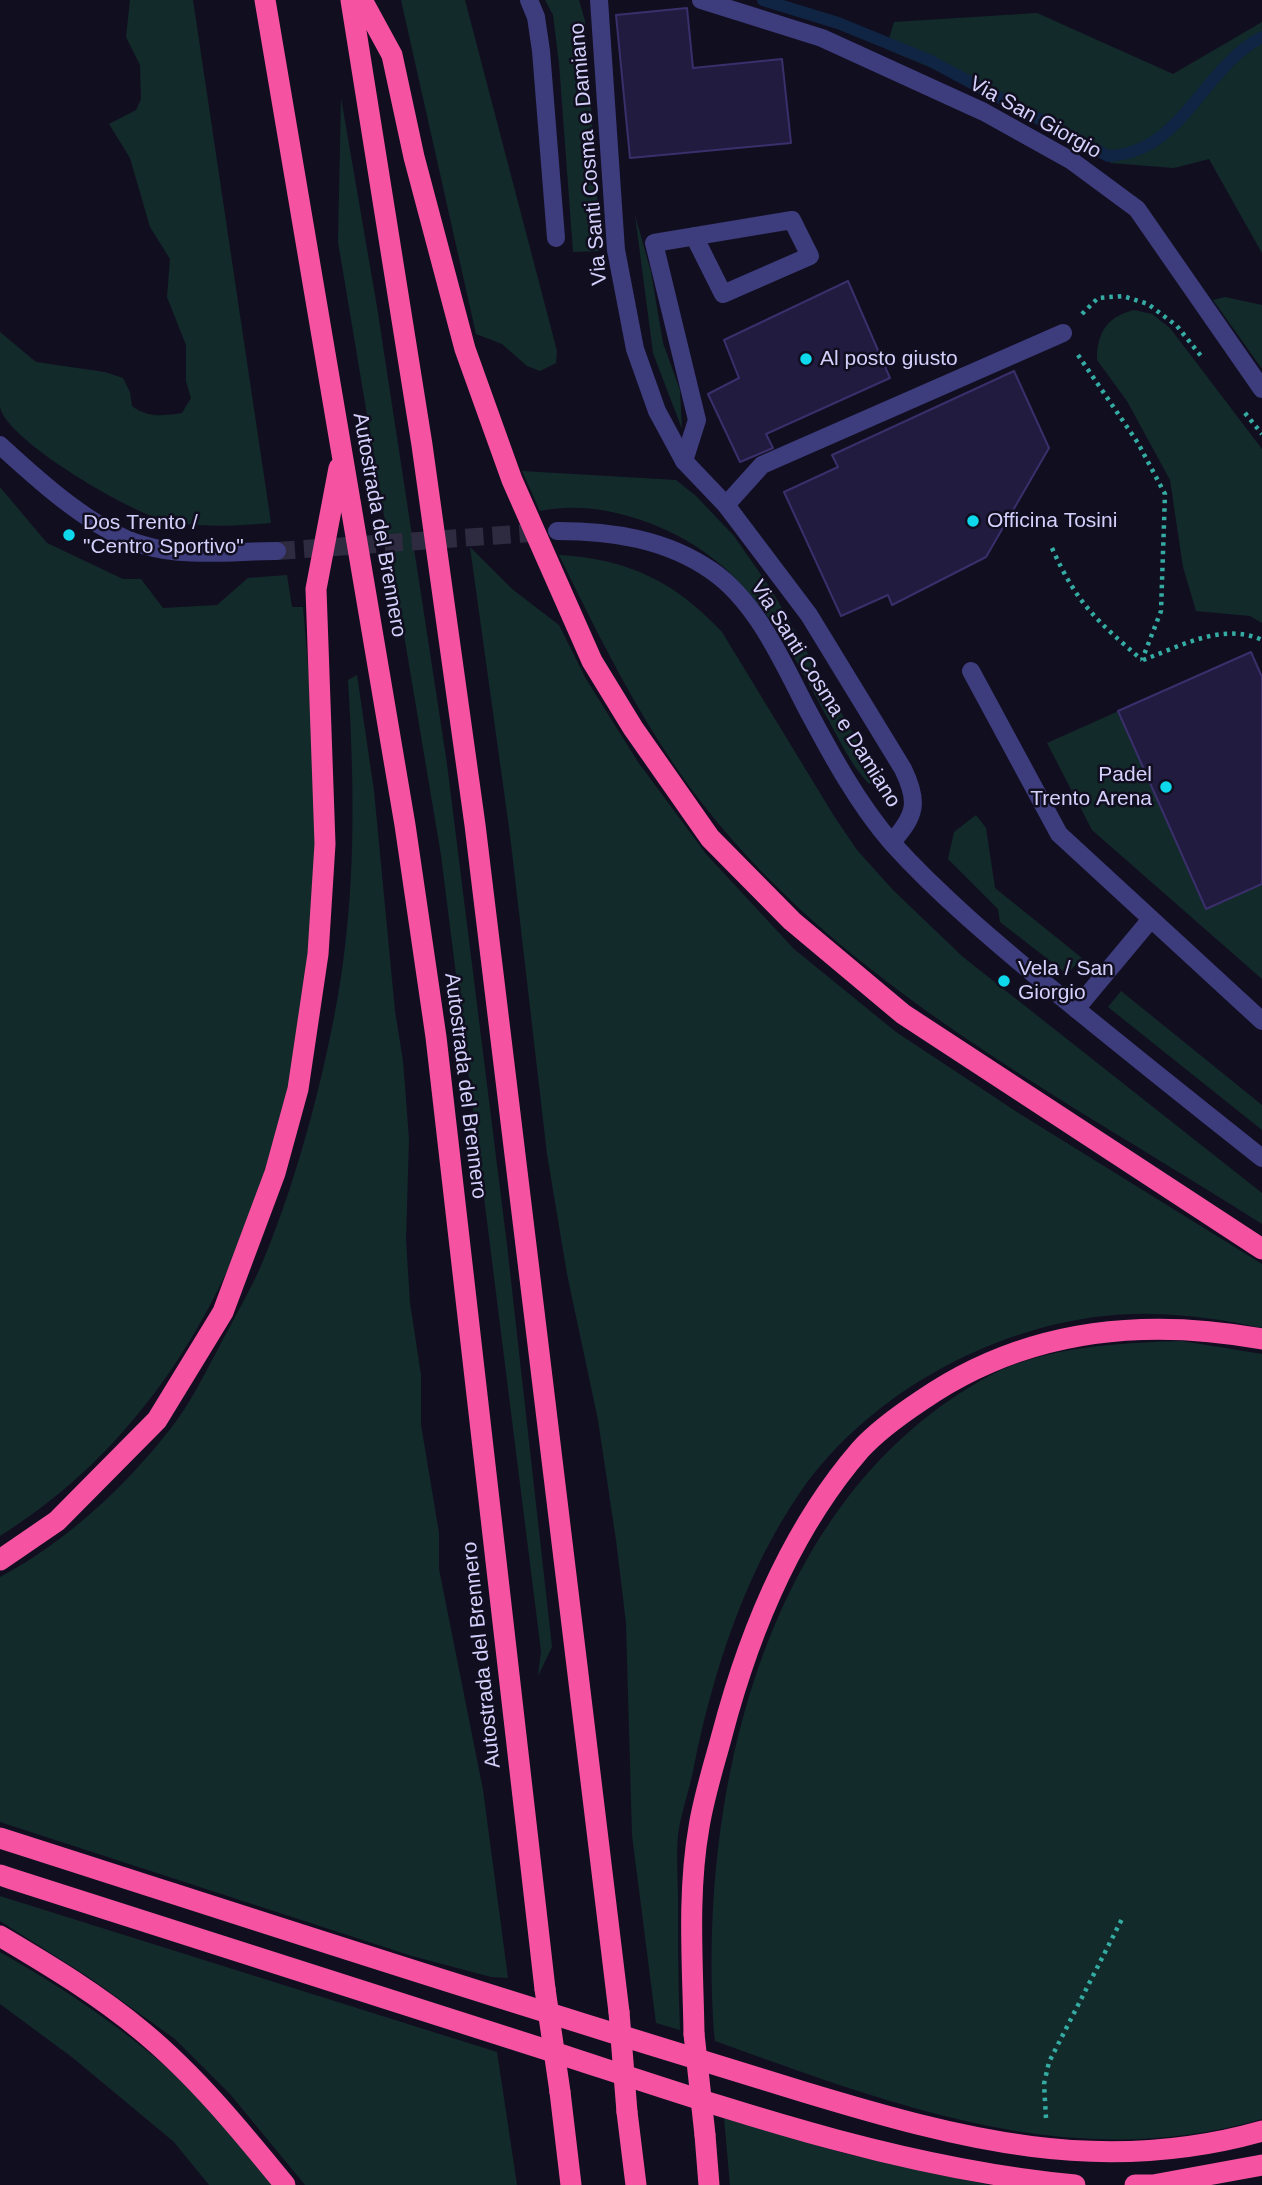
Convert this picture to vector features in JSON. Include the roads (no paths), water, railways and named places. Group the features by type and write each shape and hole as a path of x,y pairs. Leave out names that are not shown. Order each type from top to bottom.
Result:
{"highway":[{"name":"Autostrada del Brennero","path":"265,0 405,825 436,1037 545,1989 571,2185"},
{"name":"Autostrada del Brennero","path":"351,0 422,445 475,825 619,2012 636,2185"},
{"path":"362,0 392,55 414,157 465,349 512,480 592,661 633,728 710,838 792,921 903,1014 1262,1249"},
{"path":"0,1560 57,1521 157,1420 223,1312 275,1173 298,1089 318,954 325,844 316,589 342,452"},
{"path":"709,2185 694,2035 693,1896 699,1828 736,1683 764,1608 793,1548 823,1499 862,1448 905,1410 954,1377 1017,1351 1075,1335 1148,1327 1207,1329 1262,1339"},
{"path":"0,1838 500,1998 942,2132 1069,2151 1154,2151 1230,2140 1262,2131"},
{"path":"0,1875 722,2106 860,2147 977,2172 1075,2185"},
{"path":"0,1936 58,1970 143,2032 226,2112 285,2185"},
{"path":"1135,2185 1153,2185 1262,2165"}],"street":[{"path":"529,0 536,17 541,51 556,238"},
{"name":"Via Santi Cosma e Damiano","path":"599,0 611,192 623,291 635,349 657,411 684,461 726,505 809,615 908,779 914,804 910,819 892,842"},
{"name":"Via San Giorgio","path":"701,0 821,38 984,112 1072,161 1137,209 1262,389"},
{"path":"684,461 697,420 696,412 654,243 694,236 792,220 810,256 723,294 694,236"},
{"path":"726,505 762,465 1062,333"},
{"path":"0,445 92,519 144,546 199,552 277,551"},
{"name":"Via Santi Cosma e Damiano","path":"557,531 597,531 633,536 702,566 738,593 779,657 851,783 892,842 982,932 1262,1158"},
{"path":"971,671 1059,834 1262,1021"},
{"path":"1076,1009 1151,919"}],"waterway":[{"path":"763,0 838,23 929,60 1108,156 1134,151 1155,140 1174,125 1223,68 1241,51 1262,37"}],"tunnel":[{"path":"277,551 545,532"}],"place":[{"name":"Al posto giusto","path":"806,359"},
{"name":"Officina Tosini","path":"973,521"},
{"name":"Dos Trento / \"Centro Sportivo\"","path":"69,535"},
{"name":"Padel Trento Arena","path":"1166,787"},
{"name":"Vela / San Giorgio","path":"1004,981"}]}
